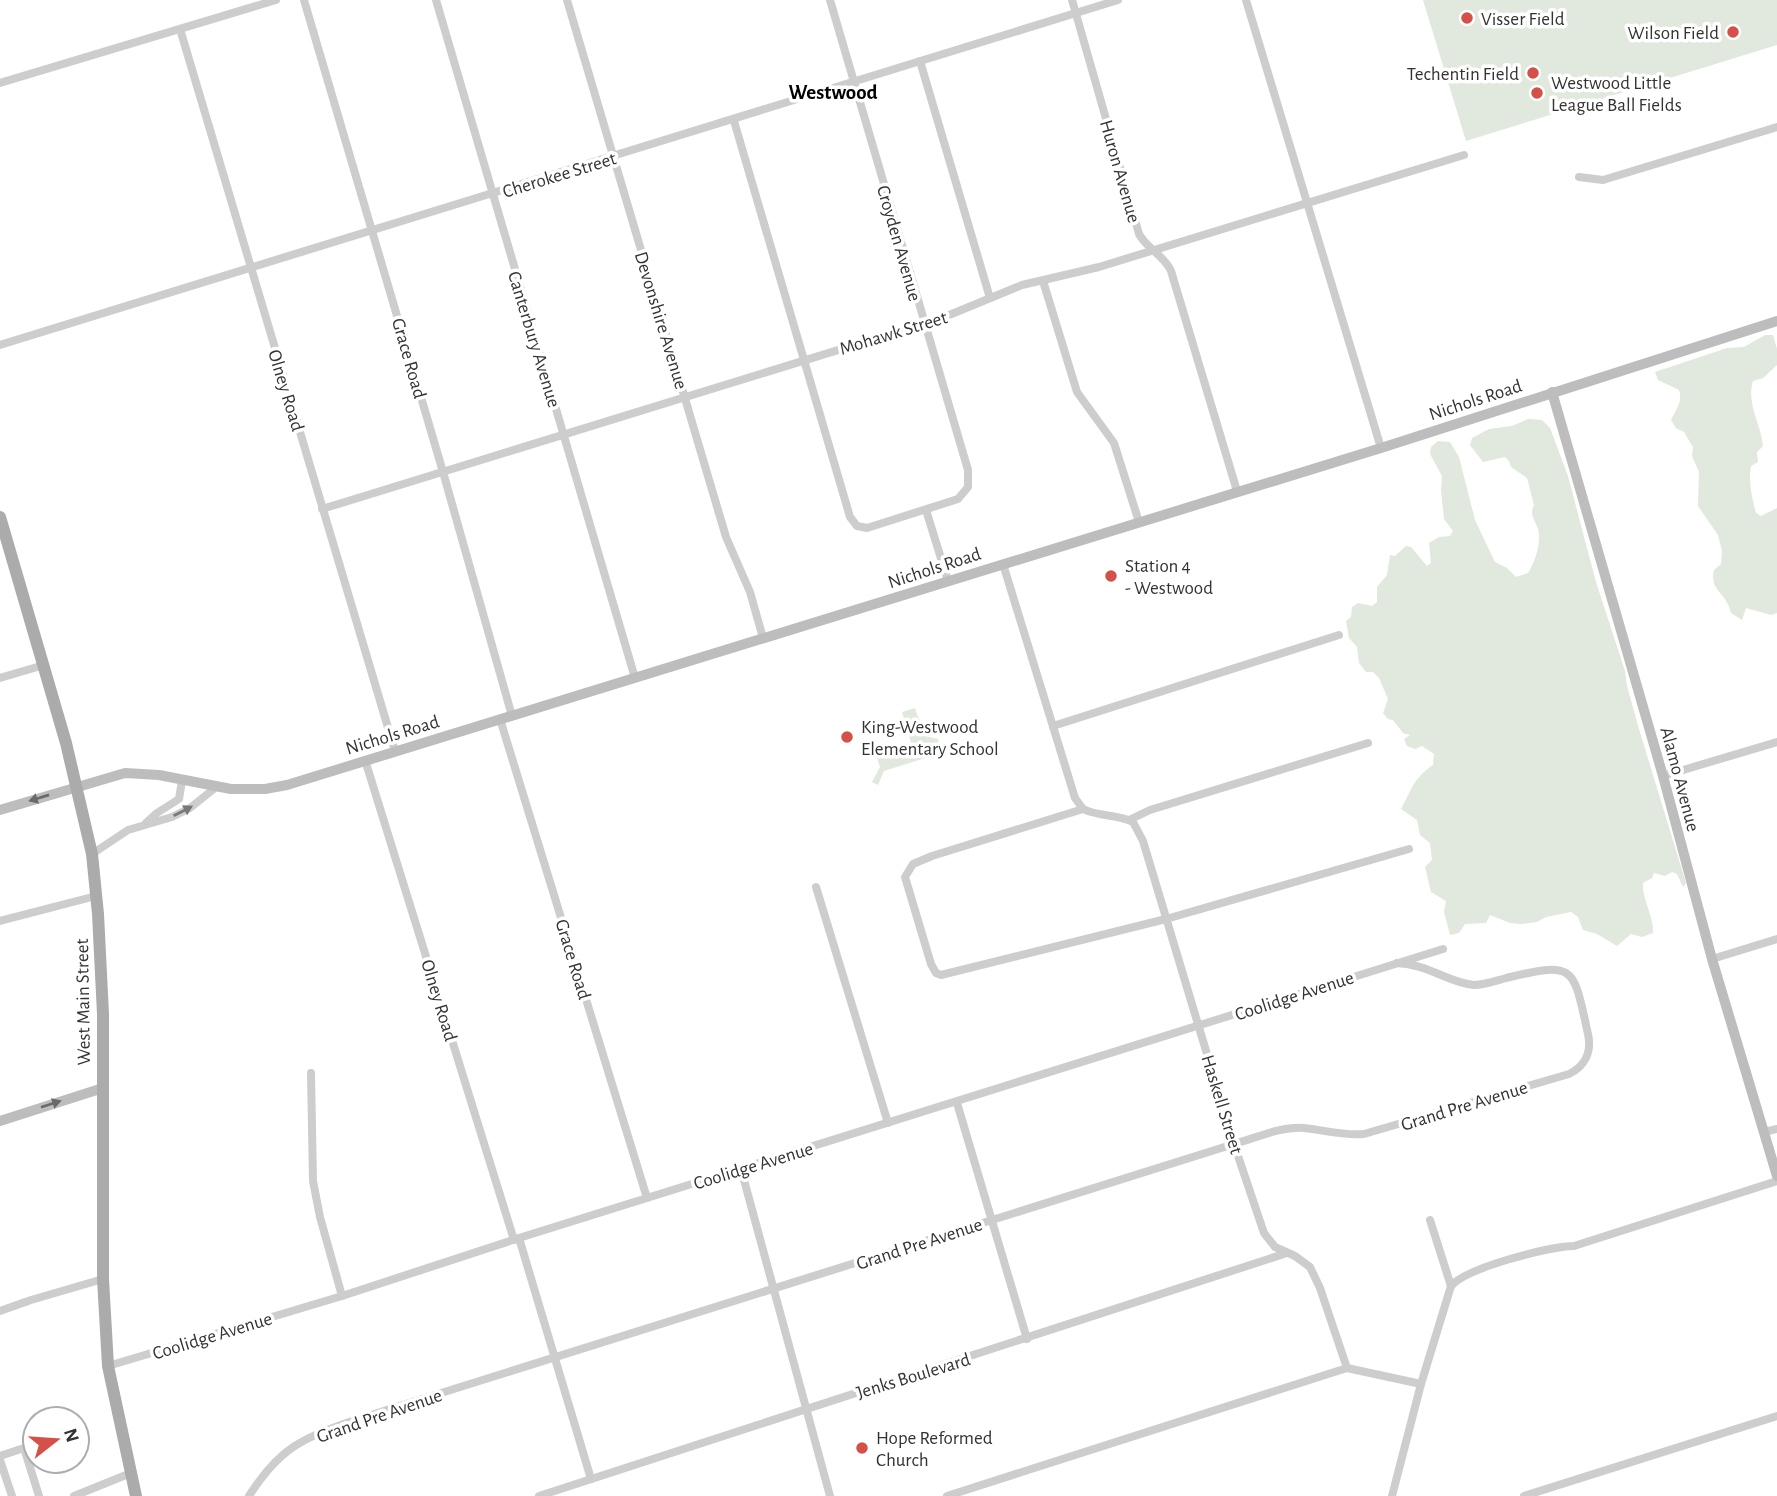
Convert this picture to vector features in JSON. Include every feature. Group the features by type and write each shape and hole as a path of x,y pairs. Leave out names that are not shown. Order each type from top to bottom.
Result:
{"main road":[{"name":"West Main Street","path":"0,517 44,665 92,854 102,972 103,1279 108,1366 136,1496"}],"street":[{"path":"0,83 276,0"},
{"name":"Grace Road","path":"304,0 512,716"},
{"name":"Canterbury Avenue","path":"436,0 635,678"},
{"name":"Devonshire Avenue","path":"567,0 726,537 750,592 764,638"},
{"name":"Croyden Avenue","path":"803,360 848,510 857,526 867,528 926,510 963,495 968,487 969,477 830,0"},
{"name":"Huron Avenue","path":"1072,0 1139,234 1164,259 1175,280 1237,491"},
{"name":"Cherokee Street","path":"0,345 250,266 734,121 1118,0"},
{"path":"1246,0 1381,448"},
{"name":"Olney Road","path":"180,29 395,751"},
{"path":"920,61 990,298"},
{"path":"734,121 803,360"},
{"path":"1579,177 1603,180 1777,127"},
{"name":"Mohawk Street","path":"322,509 923,324 1022,285 1099,267 1464,155"},
{"path":"1043,281 1077,393 1114,443 1139,522"},
{"name":"Nichols Road","path":"0,810 94,780 136,773 215,788 274,788 1381,448 1777,321"},
{"name":"Alamo Avenue","path":"1552,392 1663,776 1712,959 1777,1178"},
{"path":"926,510 948,581"},
{"path":"1003,564 1076,798 1083,809 1092,814 1129,820 1150,810 1368,743"},
{"path":"1053,726 1339,635"},
{"path":"0,678 44,665"},
{"name":"Grace Road","path":"500,719 648,1198"},
{"path":"1663,776 1777,742"},
{"name":"Olney Road","path":"365,760 591,1479"},
{"path":"146,823 179,799 182,781"},
{"path":"92,854 116,836 190,808 215,788"},
{"path":"1083,809 932,856 910,867 906,884 936,973 941,975 1166,919 1409,849"},
{"name":"Haskell Street","path":"1129,820 1141,833 1234,1144 1264,1233 1275,1247 1296,1256 1310,1267 1320,1287 1347,1368"},
{"path":"816,887 888,1123"},
{"path":"0,921 96,897"},
{"path":"1712,959 1777,939"},
{"name":"Coolidge Avenue","path":"108,1366 342,1296 1443,949"},
{"name":"Grand Pre Avenue","path":"249,1496 276,1459 285,1452 316,1435 355,1420 1234,1144 1287,1129 1302,1128 1336,1134 1364,1135 1569,1074 1586,1060 1590,1049 1588,1034 1573,980 1562,970 1543,969 1472,985 1418,964 1397,963"},
{"path":"311,1073 315,1198 342,1296"},
{"path":"0,1121 103,1088"},
{"path":"957,1103 1027,1339"},
{"path":"1764,1132 1777,1129"},
{"path":"741,1169 830,1496"},
{"path":"1392,1496 1420,1384 1451,1286 1457,1280 1469,1273 1553,1247 1574,1246 1777,1178"},
{"path":"1430,1220 1451,1286"},
{"name":"Jenks Boulevard","path":"539,1496 1287,1254"},
{"path":"0,1311 103,1279"},
{"path":"947,1496 1347,1368 1420,1384"},
{"path":"1524,1496 1777,1416"},
{"path":"12,1496 0,1458 24,1448 39,1496"},
{"path":"74,1496 131,1473"}],"shaded area":[{"name":"Westwood Little League Ball Fields","path":"1423,0 1777,0 1777,45 1466,141"},
{"path":"1765,335 1773,335 1777,349 1777,365 1763,378 1753,381 1751,389 1763,446 1757,452 1758,462 1751,466 1750,478 1756,513 1761,516 1777,508 1777,613 1771,615 1746,608 1742,620 1731,613 1714,583 1714,570 1721,564 1722,551 1718,535 1698,506 1699,472 1692,456 1693,447 1684,432 1676,428 1671,420 1680,402 1679,390 1658,380 1655,372 1727,348 1744,347"},
{"path":"1528,419 1542,420 1550,428 1568,476 1596,582 1625,671 1639,729 1686,883 1683,887 1677,874 1672,872 1665,876 1654,873 1652,878 1643,883 1653,933 1642,937 1631,934 1617,946 1597,934 1583,930 1578,917 1571,912 1521,924 1510,923 1490,915 1486,923 1465,924 1459,933 1450,935 1444,912 1446,901 1431,892 1425,867 1432,860 1430,843 1420,835 1417,820 1401,809 1417,780 1433,765 1434,754 1422,746 1415,749 1407,746 1404,739 1410,735 1403,733 1393,720 1383,713 1388,699 1379,678 1373,672 1366,672 1359,663 1357,647 1349,638 1346,621 1351,617 1352,607 1358,603 1372,606 1377,602 1377,587 1387,575 1390,555 1395,556 1406,546 1411,547 1427,566 1431,563 1429,543 1439,537 1450,536 1453,531 1444,519 1442,476 1430,454 1431,447 1438,441 1450,442 1459,457 1475,520 1495,562 1516,577 1528,573 1539,538 1532,516 1534,505 1527,478 1511,467 1505,457 1483,462 1470,445 1472,438 1489,429 1512,426"},
{"path":"915,708 925,736 938,739 941,753 884,771 878,785 872,782 880,767 877,758 912,746 902,712"}],"place":[{"name":"Visser Field","path":"1467,18"},
{"name":"Wilson Field","path":"1733,32"},
{"name":"Techentin Field","path":"1533,73"},
{"name":"Westwood Little League Ball Fields","path":"1537,93"},
{"name":"Station 4 - Westwood","path":"1111,576"},
{"name":"King-Westwood Elementary School","path":"847,737"},
{"name":"Hope Reformed Church","path":"862,1448"}],"district":[{"name":"Westwood","path":"833,92"}]}
